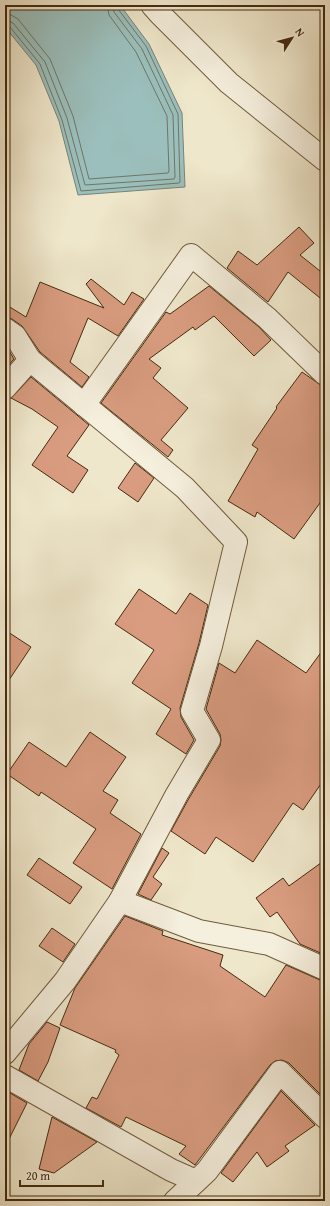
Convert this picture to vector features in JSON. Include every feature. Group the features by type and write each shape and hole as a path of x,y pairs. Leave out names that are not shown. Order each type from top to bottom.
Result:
{"street":[{"path":"152,5 229,83 325,160"},
{"path":"84,404 191,255 267,318 325,374"},
{"path":"5,328 15,336 30,360 185,488 236,542 211,646 192,711 209,740 177,794 120,901 65,981 5,1053"},
{"path":"5,388 30,360"},
{"path":"120,901 199,931 269,944 325,969"},
{"path":"175,1201 207,1171 280,1072 325,1117"},
{"path":"5,1076 171,1170 196,1181"}],"water":[{"path":"5,5 120,5 149,44 182,113 185,187 78,195 59,121 36,65 5,27"}],"building":[{"path":"299,227 314,243 300,255 325,275 325,302 288,272 268,302 227,268 238,251 257,265"},
{"path":"91,279 124,305 132,292 144,299 118,336 88,318 70,362 89,377 82,387 40,352 22,326 12,319 5,317 5,304 26,317 40,282 104,308 86,284"},
{"path":"209,286 259,327 271,340 254,356 214,316 195,330 193,327 149,359 161,368 153,378 188,408 161,440 173,450 168,457 101,403 166,312 170,314"},
{"path":"5,344 14,359 5,369"},
{"path":"302,372 325,388 325,496 294,539 257,512 255,517 228,501 258,449 252,445 277,408 276,407"},
{"path":"31,377 89,425 67,456 88,470 73,493 32,465 58,427 32,409 11,398"},
{"path":"135,463 154,478 138,502 118,488"},
{"path":"139,589 176,614 190,593 208,605 199,643 180,708 181,717 194,740 186,754 156,734 171,709 132,683 154,650 115,624"},
{"path":"5,630 31,647 5,686"},
{"path":"257,640 306,673 325,647 325,778 303,810 293,803 253,862 216,837 205,854 171,831 220,746 220,734 206,709 219,663 235,673"},
{"path":"90,732 126,757 103,791 118,800 110,813 141,834 112,889 73,863 96,829 41,792 39,796 7,774 29,742 66,767"},
{"path":"162,848 169,853 153,877 162,884 151,900 138,894"},
{"path":"39,858 82,887 70,904 27,875"},
{"path":"325,860 325,955 300,944 277,912 270,917 256,898 283,878 289,886"},
{"path":"125,916 163,931 162,935 223,955 220,966 265,997 286,965 325,981 325,1099 289,1063 282,1060 275,1061 270,1065 195,1165 179,1154 186,1146 126,1117 121,1127 86,1108 92,1097 97,1099 119,1055 115,1052 116,1050 60,1025 75,988"},
{"path":"52,928 75,944 63,962 39,946"},
{"path":"47,1022 60,1028 48,1062 38,1081 19,1070 29,1044"},
{"path":"5,1090 27,1103 5,1147"},
{"path":"281,1091 315,1125 285,1146 289,1151 267,1167 257,1152 233,1182 221,1173"},
{"path":"52,1117 97,1142 54,1173 39,1169"}]}
